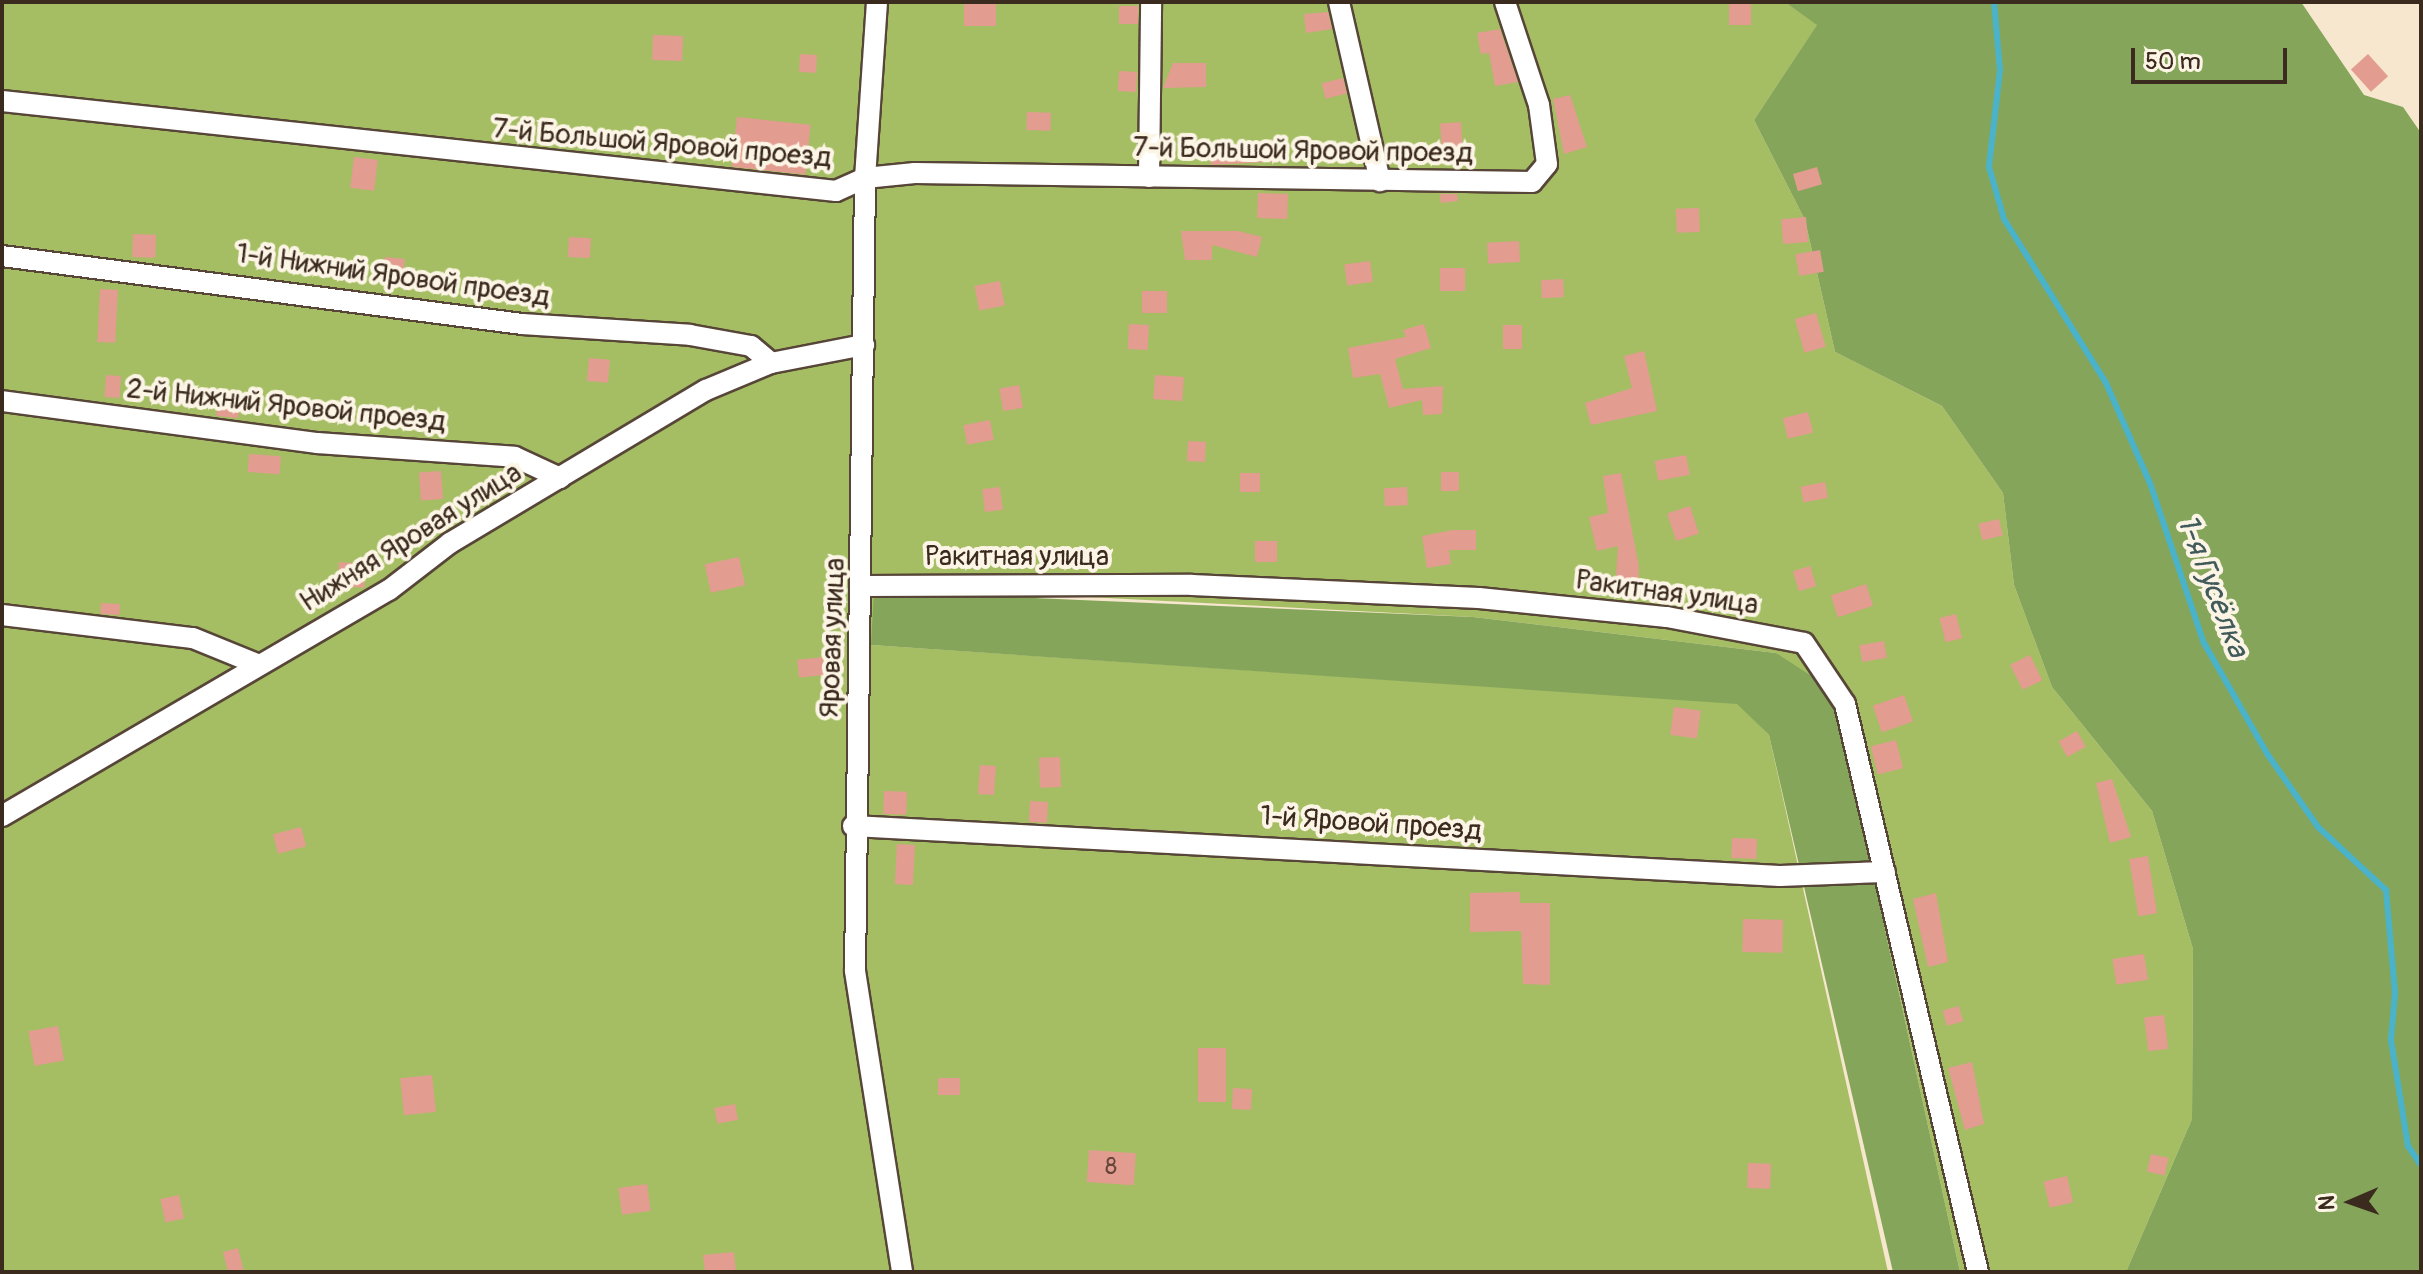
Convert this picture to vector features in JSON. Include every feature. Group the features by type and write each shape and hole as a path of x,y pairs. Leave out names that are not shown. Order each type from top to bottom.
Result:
{"street":[{"name":"Яровая улица","path":"877,2 865,178 864,586 853,826 857,1013 902,1272"},
{"path":"1149,177 1151,2"},
{"path":"1339,2 1380,181"},
{"name":"7-й Большой Яровой проезд","path":"2,101 836,191 865,178 1149,177 1532,182 1547,164 1539,105 1505,2"},
{"name":"1-й Нижний Яровой проезд","path":"2,256 522,324 690,335 751,346 771,363"},
{"name":"Нижняя Яровая улица","path":"2,816 706,390 771,363 864,345"},
{"name":"2-й Нижний Яровой проезд","path":"2,401 317,443 515,457 560,478"},
{"name":"Ракитная улица","path":"864,586 1192,585 1479,598 1667,617 1804,643 1845,704 1978,1272"},
{"path":"2,615 193,638 257,664"},
{"name":"1-й Яровой проезд","path":"853,826 1780,876 1885,872"}],"green space":[{"path":"2,2 1785,2 1818,24 1754,120 1805,220 1835,352 1942,406 2003,493 2014,585 2052,687 2152,811 2193,949 2192,1119 2126,1272 1960,1272 1837,710 1776,653 1473,617 1049,595 871,645 1737,703 1769,735 1888,1272 2,1272"},
{"path":"1785,2 2301,2 2364,95 2403,107 2421,133 2421,1272 2126,1272 2192,1119 2193,949 2152,811 2052,687 2014,585 2003,493 1942,406 1835,352 1805,220 1754,120 1817,25"},
{"path":"874,591 1473,617 1776,653 1819,681 1837,710 1960,1272 1893,1272 1769,735 1737,704 871,645"}],"building":[{"path":"964,2 996,2 996,26 964,26"},
{"path":"1729,2 1751,2 1751,25 1729,25"},
{"path":"1119,6 1138,6 1138,24 1119,24"},
{"path":"1328,12 1332,29 1306,33 1304,14"},
{"path":"1500,29 1518,82 1495,86 1489,53 1481,54 1477,33"},
{"path":"653,35 683,36 682,61 652,60"},
{"path":"800,54 817,55 816,73 799,72"},
{"path":"2368,54 2388,76 2371,92 2351,69"},
{"path":"1173,63 1206,63 1206,87 1163,88"},
{"path":"1119,71 1137,72 1136,92 1118,91"},
{"path":"1343,78 1347,94 1326,99 1322,83"},
{"path":"1570,95 1587,147 1564,154 1553,99"},
{"path":"1027,112 1051,113 1050,131 1026,130"},
{"path":"737,117 811,125 805,174 732,167"},
{"path":"1461,122 1463,150 1442,151 1440,123"},
{"path":"1287,142 1288,161 1211,165 1210,146"},
{"path":"354,157 378,160 374,191 350,188"},
{"path":"1817,167 1822,184 1798,191 1793,174"},
{"path":"1258,193 1288,194 1287,219 1257,218"},
{"path":"1440,194 1457,194 1458,201 1441,203"},
{"path":"1699,208 1700,232 1677,233 1676,209"},
{"path":"1806,217 1808,242 1783,244 1781,219"},
{"path":"1181,231 1238,231 1262,237 1257,257 1212,245 1212,260 1185,260"},
{"path":"133,234 156,235 155,258 132,257"},
{"path":"569,237 591,238 590,258 568,257"},
{"path":"1519,241 1520,262 1488,264 1487,243"},
{"path":"1820,250 1824,272 1799,276 1795,254"},
{"path":"385,257 405,259 402,284 382,282"},
{"path":"1370,261 1373,282 1347,285 1344,265"},
{"path":"1440,268 1465,268 1465,291 1440,291"},
{"path":"1563,279 1564,297 1542,298 1541,280"},
{"path":"1000,281 1005,306 979,311 974,286"},
{"path":"100,289 118,290 115,343 97,342"},
{"path":"1142,291 1167,291 1167,313 1142,313"},
{"path":"1816,313 1826,347 1804,353 1795,319"},
{"path":"1129,324 1149,325 1148,350 1128,349"},
{"path":"1424,324 1431,348 1395,359 1403,389 1443,386 1442,414 1423,415 1422,400 1389,408 1380,374 1353,378 1348,348 1406,337 1403,330"},
{"path":"1503,325 1522,325 1522,349 1503,349"},
{"path":"1644,351 1657,411 1591,425 1585,403 1632,388 1624,356"},
{"path":"589,358 610,360 608,383 587,381"},
{"path":"106,375 121,376 119,398 104,397"},
{"path":"1155,375 1184,377 1182,401 1153,399"},
{"path":"1019,385 1023,408 1003,411 999,388"},
{"path":"217,408 239,410 238,418 216,416"},
{"path":"1808,412 1813,432 1788,439 1783,418"},
{"path":"990,420 994,440 967,445 963,425"},
{"path":"1188,441 1206,442 1205,462 1187,461"},
{"path":"249,454 281,456 280,474 248,472"},
{"path":"1686,455 1690,475 1658,481 1655,461"},
{"path":"441,471 443,499 421,500 419,473"},
{"path":"1441,472 1459,472 1459,491 1441,491"},
{"path":"1240,473 1260,473 1260,492 1240,492"},
{"path":"1621,473 1639,567 1638,591 1615,590 1618,546 1597,551 1589,517 1608,513 1603,476"},
{"path":"1825,482 1828,498 1804,502 1800,487"},
{"path":"1000,487 1003,510 985,512 982,489"},
{"path":"1407,487 1408,505 1385,506 1384,488"},
{"path":"1690,506 1699,534 1676,541 1667,513"},
{"path":"1999,519 2003,536 1982,540 1979,524"},
{"path":"1453,530 1476,530 1476,550 1449,550 1451,564 1427,568 1422,536"},
{"path":"1255,541 1277,541 1277,562 1255,562"},
{"path":"739,557 745,585 711,593 705,564"},
{"path":"339,562 366,564 364,588 337,586"},
{"path":"1810,566 1816,586 1799,591 1793,571"},
{"path":"1866,584 1873,606 1838,617 1831,595"},
{"path":"101,603 120,604 119,615 100,614"},
{"path":"1956,614 1962,638 1946,642 1940,618"},
{"path":"1884,641 1887,658 1862,662 1859,645"},
{"path":"2030,655 2042,680 2023,690 2010,665"},
{"path":"823,657 825,675 799,678 797,660"},
{"path":"1904,695 1913,721 1882,732 1873,706"},
{"path":"1674,707 1701,711 1697,738 1670,735"},
{"path":"2077,731 2086,747 2067,757 2059,741"},
{"path":"1896,740 1903,768 1878,774 1871,746"},
{"path":"1060,757 1061,787 1040,788 1039,758"},
{"path":"980,765 996,766 994,795 978,794"},
{"path":"2112,779 2131,837 2110,843 2096,783"},
{"path":"884,791 907,792 906,815 883,814"},
{"path":"1030,801 1048,802 1047,823 1029,822"},
{"path":"301,827 306,846 278,854 273,835"},
{"path":"1732,838 1757,839 1756,859 1731,858"},
{"path":"897,844 915,845 913,885 895,884"},
{"path":"2148,856 2157,913 2138,916 2129,859"},
{"path":"1520,892 1520,903 1550,903 1550,985 1523,984 1521,931 1470,932 1470,893"},
{"path":"1936,893 1948,962 1928,967 1913,899"},
{"path":"1743,919 1783,920 1782,953 1742,952"},
{"path":"2144,954 2148,980 2116,985 2112,959"},
{"path":"1959,1006 1963,1021 1947,1026 1943,1010"},
{"path":"2164,1015 2168,1049 2148,1051 2144,1017"},
{"path":"58,1026 64,1060 35,1066 28,1031"},
{"path":"1198,1048 1226,1048 1226,1102 1198,1102"},
{"path":"1972,1062 1984,1124 1965,1130 1948,1068"},
{"path":"432,1075 436,1112 404,1115 400,1078"},
{"path":"938,1078 960,1078 960,1095 938,1095"},
{"path":"1233,1088 1252,1089 1251,1110 1232,1109"},
{"path":"735,1104 738,1120 717,1124 714,1108"},
{"path":"1089,1150 1136,1153 1134,1185 1087,1182"},
{"path":"2151,1154 2169,1158 2164,1176 2147,1172"},
{"path":"1748,1163 1771,1164 1770,1189 1747,1188"},
{"path":"2067,1176 2073,1202 2050,1208 2044,1181"},
{"path":"647,1184 651,1211 622,1215 618,1188"},
{"path":"179,1195 184,1218 165,1222 160,1199"},
{"path":"238,1248 244,1272 228,1272 223,1252"},
{"path":"734,1252 736,1272 705,1272 703,1255"}],"waterway":[{"name":"1-я Гусёлка","path":"1994,2 2000,70 1989,167 2004,219 2106,383 2150,483 2204,643 2268,755 2318,827 2386,890 2395,993 2391,1040 2408,1146 2421,1165"}]}
